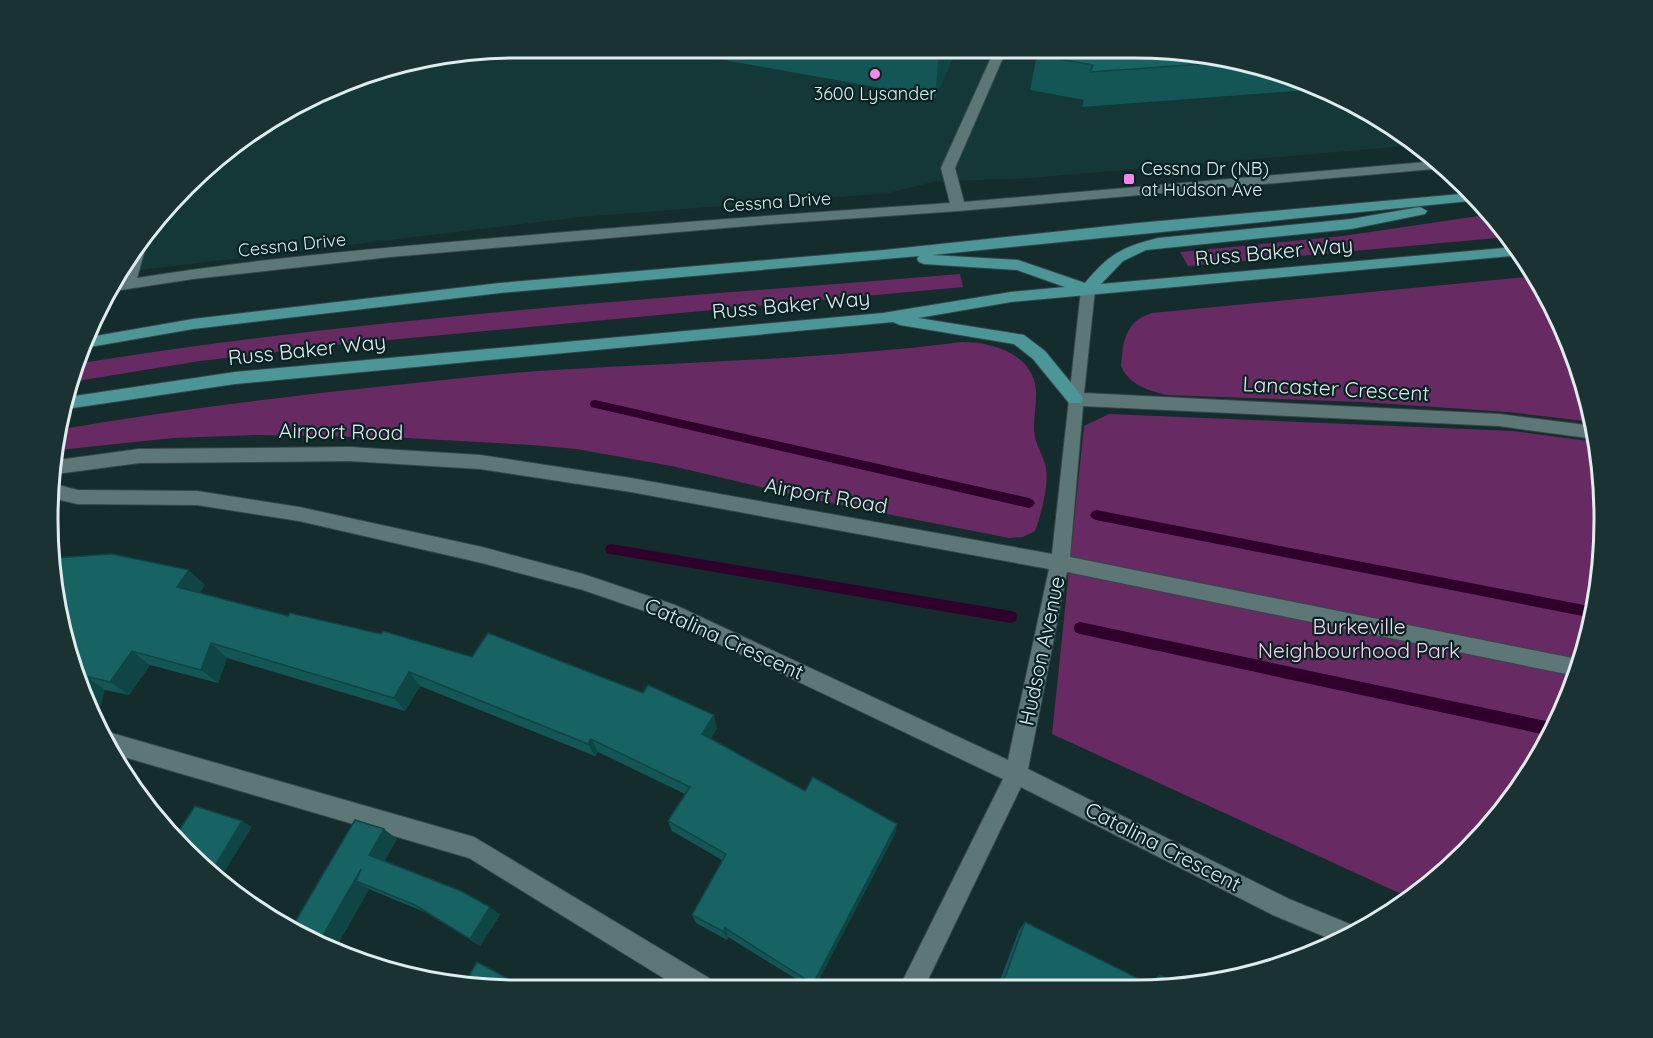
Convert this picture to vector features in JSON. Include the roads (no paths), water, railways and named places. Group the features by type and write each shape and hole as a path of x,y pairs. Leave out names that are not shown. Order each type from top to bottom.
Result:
{"main road":[{"name":"Russ Baker Way","path":"95,341 193,324 500,288 884,255 1150,227 1464,198"},
{"path":"884,255 977,264 1018,265 1088,290 1116,256 1134,248 1158,243 1373,221 1466,199"},
{"name":"Russ Baker Way","path":"74,402 235,378 883,318 1011,297 1509,252"},
{"path":"883,318 1018,339 1039,356 1075,399"}],"street":[{"path":"958,207 948,168 997,58"},
{"name":"Cessna Drive","path":"122,286 193,274 390,252 759,220 958,207 1429,166"},
{"name":"Hudson Avenue","path":"915,980 1016,774 1060,563 1075,399 1088,290"},
{"name":"Lancaster Crescent","path":"1075,399 1499,420 1586,432"},
{"name":"Airport Road","path":"61,466 139,456 350,454 480,462 631,485 1060,563 1570,666"},
{"name":"Catalina Crescent","path":"59,492 78,497 197,498 299,514 482,555 583,582 668,611 1016,774 1281,907 1340,931"},
{"path":"118,745 474,848 689,980"}],"waterway":[{"path":"595,404 1029,503"},
{"path":"1096,515 1585,611"},
{"path":"611,549 1011,617"},
{"path":"1080,628 1544,728"}],"place":[{"name":"3600 Lysander","path":"875,74"},
{"name":"Cessna Dr (NB) at Hudson Ave","path":"1129,179"}],"park label":[{"name":"Burkeville Neighbourhood Park","path":"1359,639"}]}
